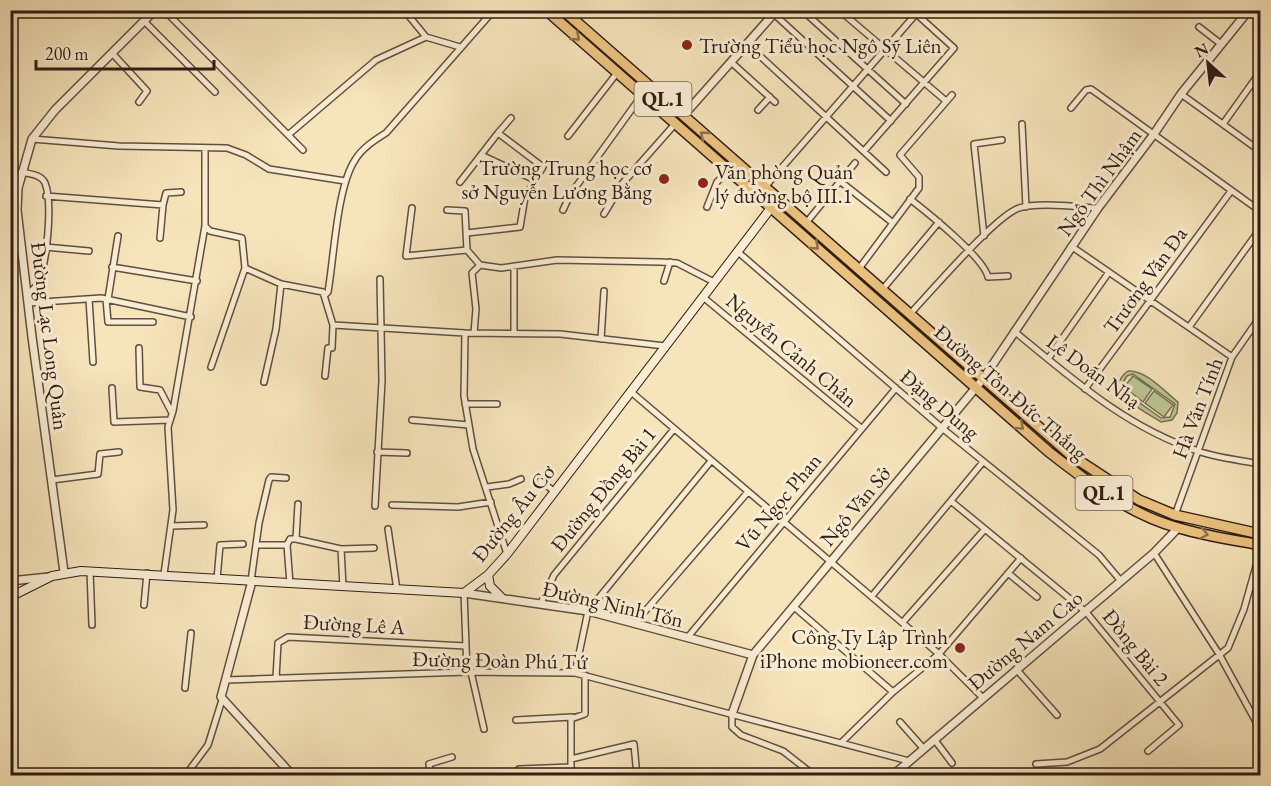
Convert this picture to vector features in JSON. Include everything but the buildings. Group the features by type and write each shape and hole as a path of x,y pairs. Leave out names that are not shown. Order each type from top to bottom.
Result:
{"highway":[{"name":"QL.1","path":"546,10 728,171 774,204"},
{"name":"QL.1","path":"563,10 764,188 774,204"},
{"path":"625,80 633,71"},
{"name":"Đường Tôn Đức Thắng","path":"774,204 804,224 1072,456 1139,500 1175,515 1260,534"},
{"name":"Đường Tôn Đức Thắng","path":"774,204 976,387 1086,480 1141,514 1178,528 1260,544"}],"main road":[{"name":"Đường Âu Cơ","path":"464,593 488,575 507,554 774,204"},
{"path":"10,597 51,576 64,572 90,571 464,593"},
{"path":"488,575 489,586 502,598"}],"street":[{"name":"Đường Lạc Long Quân","path":"64,572 17,210 21,172 32,139 55,110 154,10"},
{"path":"164,10 303,150"},
{"path":"404,10 426,37 460,47"},
{"path":"802,10 906,104"},
{"path":"839,10 946,102"},
{"path":"325,295 328,292 345,181 360,154 386,133 441,73 489,12"},
{"path":"683,116 776,12 852,87 891,121"},
{"path":"764,188 868,69 914,12 954,48 864,151"},
{"name":"Ngô Thì Nhậm","path":"983,379 1098,208 1154,134 1180,94 1246,12"},
{"path":"144,21 214,92"},
{"path":"1199,27 1221,44"},
{"path":"288,135 376,60 426,37"},
{"path":"747,44 886,172"},
{"path":"112,53 147,91 139,102"},
{"path":"731,62 775,102"},
{"path":"568,136 617,73"},
{"path":"1223,124 1258,75"},
{"path":"1071,108 1086,90 1091,89 1260,211"},
{"path":"1180,94 1259,148"},
{"path":"563,210 570,195 642,95"},
{"path":"858,270 919,188 920,181 900,155 952,95"},
{"path":"758,110 770,97"},
{"path":"460,182 511,118"},
{"path":"604,214 622,184 675,124"},
{"path":"1022,124 1026,207"},
{"path":"467,233 520,227 524,201 542,166 498,133"},
{"path":"32,139 119,146 226,148 246,155 269,169 345,181"},
{"path":"984,236 974,144 1002,140"},
{"path":"164,574 173,510 168,427 197,281 205,226 205,148"},
{"path":"481,155 535,180"},
{"path":"804,224 855,163"},
{"path":"707,207 717,182 728,171"},
{"path":"21,172 38,176 45,182 46,196 45,246 37,285 28,299"},
{"path":"841,182 893,223"},
{"name":"Trương Văn Đa","path":"1085,389 1231,191"},
{"path":"160,238 160,205 166,194 181,192"},
{"path":"46,196 160,205"},
{"path":"910,199 939,222 985,268 988,277 1008,276"},
{"path":"909,315 984,236 1013,211 1026,207 1098,208"},
{"path":"412,208 406,256 467,250"},
{"path":"447,210 465,211 467,250 480,265 514,267 557,260 670,262 677,263 714,282"},
{"path":"882,290 939,222"},
{"path":"205,226 210,231 242,238 245,268 211,367"},
{"path":"1189,327 1260,229"},
{"path":"118,236 107,299 108,322 153,322"},
{"path":"45,246 89,251"},
{"path":"1071,246 1232,357"},
{"name":"Đặng Dung","path":"738,252 942,428 1099,555 1120,580"},
{"path":"664,281 670,262"},
{"path":"474,333 476,309 472,273 480,265"},
{"path":"112,267 197,281"},
{"path":"514,267 514,334"},
{"path":"245,268 281,284 319,290 325,295 333,325 332,348 328,348 325,376"},
{"path":"1048,359 1109,272"},
{"path":"375,506 382,381 380,279"},
{"path":"264,382 276,329 281,284"},
{"path":"601,339 604,291"},
{"name":"Nguyễn Cảnh Chân","path":"703,297 861,428"},
{"path":"28,299 107,299 190,317"},
{"path":"89,299 93,362"},
{"name":"Hà Văn Tính","path":"1175,515 1232,357 1260,317"},
{"path":"333,325 465,333 560,334 665,346"},
{"name":"Lê Doãn Nhạ","path":"1014,331 1085,389 1124,417 1197,451 1260,464"},
{"path":"465,333 465,404 476,466 487,487 507,554"},
{"path":"139,348 140,387 160,390 172,413"},
{"name":"Ngô Văn Sở","path":"732,714 753,655 983,379"},
{"path":"112,388 114,422 170,420"},
{"name":"Vũ Ngọc Phan","path":"687,638 896,388"},
{"path":"630,391 747,493 903,622 982,697"},
{"path":"465,404 497,404"},
{"path":"412,420 469,425"},
{"name":"Đường Đồng Bài 1","path":"541,603 554,575 674,429"},
{"path":"52,480 98,474 100,454 119,452"},
{"path":"377,452 407,453"},
{"path":"575,673 588,611 711,461"},
{"path":"872,596 983,462"},
{"path":"185,776 208,745 222,700 225,680 251,581 270,478 286,478"},
{"name":"Đường Âu Cơ","path":"487,487 509,484 521,479"},
{"path":"540,481 554,490"},
{"path":"634,624 747,493"},
{"path":"392,505 458,507 491,502"},
{"name":"Đồng Bài 2","path":"952,502 1086,612 1179,725 1148,751"},
{"path":"296,538 298,504"},
{"path":"171,526 204,525"},
{"name":"Đường Nam Cao","path":"892,776 982,697 1086,612 1120,580 1154,553 1178,528"},
{"path":"388,529 398,590"},
{"path":"903,622 985,529"},
{"path":"290,584 287,545 290,539 296,538 341,549 375,548"},
{"path":"217,579 220,545 243,544"},
{"path":"256,545 287,545"},
{"path":"341,549 343,587"},
{"path":"1036,764 1067,762 1090,755 1228,648 1240,619 1260,552"},
{"path":"1154,553 1219,654 1260,727"},
{"path":"842,742 893,692 939,654 1021,558"},
{"path":"90,571 92,625"},
{"path":"144,605 147,573"},
{"path":"1008,573 1037,597"},
{"path":"10,581 51,576"},
{"path":"464,593 469,672 484,729"},
{"name":"Đường Ninh Tốn","path":"464,593 588,611 753,655"},
{"path":"793,606 893,692"},
{"path":"185,688 191,633"},
{"name":"Đường Lê A","path":"276,678 278,643 288,637 466,646"},
{"path":"1016,669 1057,715"},
{"name":"Đường Đoàn Phú Tứ","path":"225,680 469,672 575,673 909,761"},
{"path":"516,720 572,717 585,714 585,675"},
{"path":"222,700 293,776"},
{"path":"732,714 732,727 741,735 783,751 815,776"},
{"path":"518,776 519,769 566,769 571,767 572,717"},
{"path":"900,722 923,748"},
{"path":"934,739 952,763"},
{"path":"572,759 635,745 637,776"},
{"path":"431,776 429,764 452,757"}],"green space":[{"path":"1128,371 1148,377 1178,402 1177,413 1172,420 1161,422 1146,413 1122,393 1119,386 1121,379","holes":["1133,374 1175,404 1170,417 1161,418 1126,393 1122,384 1127,376"]},
{"path":"1133,376 1152,389 1143,402 1124,387"},
{"path":"1154,391 1173,405 1164,417 1145,403"}],"railway":[{"path":"1250,10 1260,23"}],"place":[{"name":"Trường Tiểu học Ngô Sỹ Liên","path":"687,45"},
{"name":"Trường Trung học cơ sở Nguyễn Lương Bằng","path":"664,179"},
{"name":"Văn phòng Quản lý đường bộ III.1","path":"703,183"},
{"name":"Công Ty Lập Trình iPhone mobioneer.com","path":"960,648"}]}
